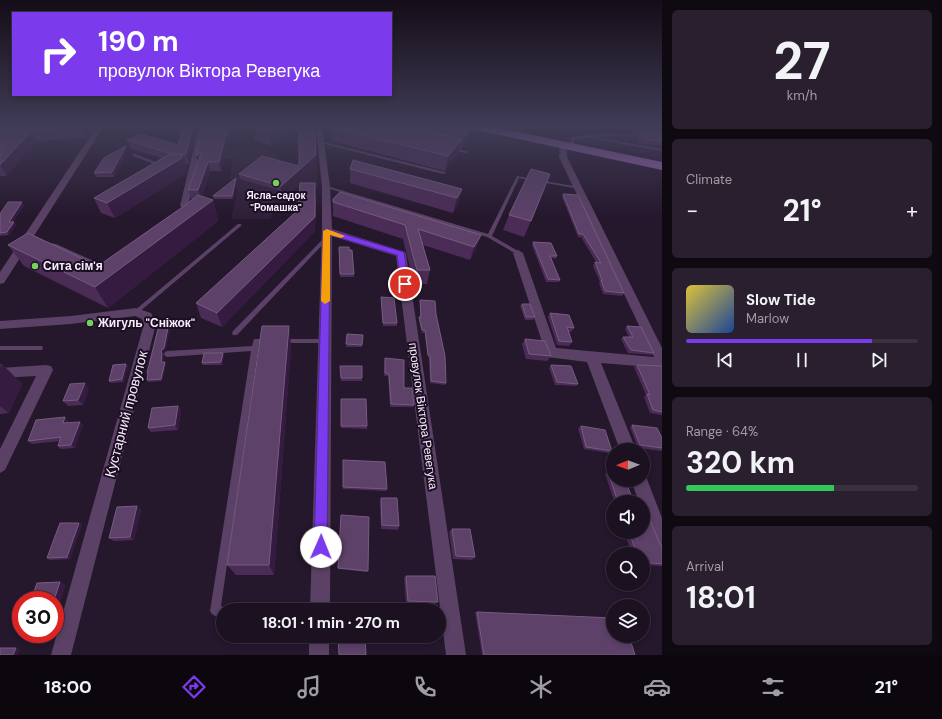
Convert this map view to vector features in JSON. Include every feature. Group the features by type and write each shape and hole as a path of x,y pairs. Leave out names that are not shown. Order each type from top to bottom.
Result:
{"main road":[{"path":"617,157 662,166"}],"street":[{"path":"0,280 29,242 81,157"},
{"path":"184,206 190,166 193,157"},
{"path":"320,603 327,235 326,187 323,157"},
{"path":"518,253 551,353 662,362 563,157"},
{"name":"провулок Віктора Ревегука","path":"327,235 401,254 456,655"},
{"path":"0,325 136,312"},
{"name":"Кустарний провулок","path":"61,655 150,324 147,316 136,312"},
{"path":"592,357 625,443"},
{"path":"0,373 46,370 0,465"},
{"path":"642,487 662,540"},
{"path":"319,643 319,655"}],"lane":[{"path":"138,157 167,167 161,171"},
{"path":"379,157 444,173"},
{"path":"489,236 518,178 579,188"},
{"path":"326,187 489,236 518,253"},
{"path":"136,312 240,225"},
{"path":"235,333 327,235"},
{"path":"40,243 54,245 112,271"},
{"path":"216,603 256,341 325,341"},
{"path":"0,348 40,348"},
{"path":"168,354 255,348"}],"shaded area":[{"name":"Ясла-садок \"Ромашка\"","path":"199,157 278,157 285,165 317,164 318,188 298,188 287,194 275,194 271,219 231,219 238,189 230,178 233,159 198,160"}],"building":[{"path":"0,157 8,157 0,165"},
{"path":"120,157 112,172 94,173 104,158"},
{"path":"165,157 182,157 107,203 94,198"},
{"path":"200,157 220,157 219,162 208,162 198,190 188,190"},
{"path":"261,157 299,166 299,157 314,157 281,186 239,174"},
{"path":"353,160 462,189 457,198 350,169"},
{"path":"531,169 550,174 531,221 509,215"},
{"path":"236,178 232,196 213,196"},
{"path":"300,183 315,183 315,217 217,313 196,303 298,210"},
{"path":"340,192 481,235 474,247 418,229 430,270 417,270 405,225 333,202 333,199"},
{"path":"563,194 578,195 624,293 605,291 595,262 601,263 583,234 579,234"},
{"path":"198,195 213,200 95,287 8,245 28,233 98,266"},
{"path":"8,202 22,202 9,222 14,222 7,232 0,233 0,214"},
{"path":"533,242 551,243 557,256 550,256 560,280 548,279"},
{"path":"339,247 349,247 349,250 352,250 354,274 340,274"},
{"path":"381,297 394,298 397,323 383,323"},
{"path":"420,300 435,301 436,314 445,356 446,383 431,381 430,355 428,355 425,330 422,330 419,317 421,317"},
{"path":"522,304 530,304 535,317 526,317"},
{"path":"550,313 569,315 574,328 567,327 572,342 559,341"},
{"path":"262,326 289,326 269,565 227,565"},
{"path":"627,326 641,327 654,353 631,350 623,337 633,337"},
{"path":"168,328 164,348 161,351 161,362 165,362 161,379 147,380 147,373 158,329"},
{"path":"347,334 363,335 362,345 346,344"},
{"path":"525,339 545,341 551,356 529,354"},
{"path":"204,353 223,353 221,362 202,363"},
{"path":"385,358 404,360 404,388 412,388 414,405 391,404 389,374 385,373"},
{"path":"126,364 122,379 109,381 113,365"},
{"path":"551,365 571,366 578,384 557,382"},
{"path":"637,365 662,366 662,412 653,410 647,394 650,395"},
{"path":"340,366 362,366 362,378 341,378"},
{"path":"85,383 78,400 63,401 70,384"},
{"path":"341,399 366,399 367,426 341,426"},
{"path":"178,406 175,425 148,428 152,408"},
{"path":"65,417 63,423 80,422 71,445 58,446 61,437 28,441 36,420"},
{"path":"632,425 657,428 662,438 662,448 650,446 650,443 639,443"},
{"path":"581,426 605,430 609,443 606,443 606,450 586,447"},
{"path":"343,460 385,462 387,489 343,487"},
{"path":"613,487 628,487 631,495 616,495"},
{"path":"381,498 397,498 399,526 382,525"},
{"path":"137,506 130,537 109,538 117,507"},
{"path":"341,515 369,517 368,571 338,568"},
{"path":"650,520 662,546 662,564 650,563 650,547 634,547 631,539 650,539"},
{"path":"60,523 79,523 67,557 47,558"},
{"path":"452,529 470,529 475,557 456,556"},
{"path":"406,576 435,576 438,602 408,601"},
{"path":"60,582 57,591 34,591 37,583"},
{"path":"477,612 606,618 606,643 631,643 635,655 484,655"},
{"path":"338,643 365,643 366,655 339,655"},
{"path":"0,648 16,648 13,655 0,655"}],"slow traffic":[{"path":"325,301 327,231 341,236"}],"place":[{"name":"Ясла-садок \"Ромашка\"","path":"276,183"},
{"name":"Сита сім'я","path":"35,266"},
{"name":"Жигуль \"Сніжок\"","path":"90,323"}],"route":[{"path":"321,547 327,231 401,254 405,284"}]}
